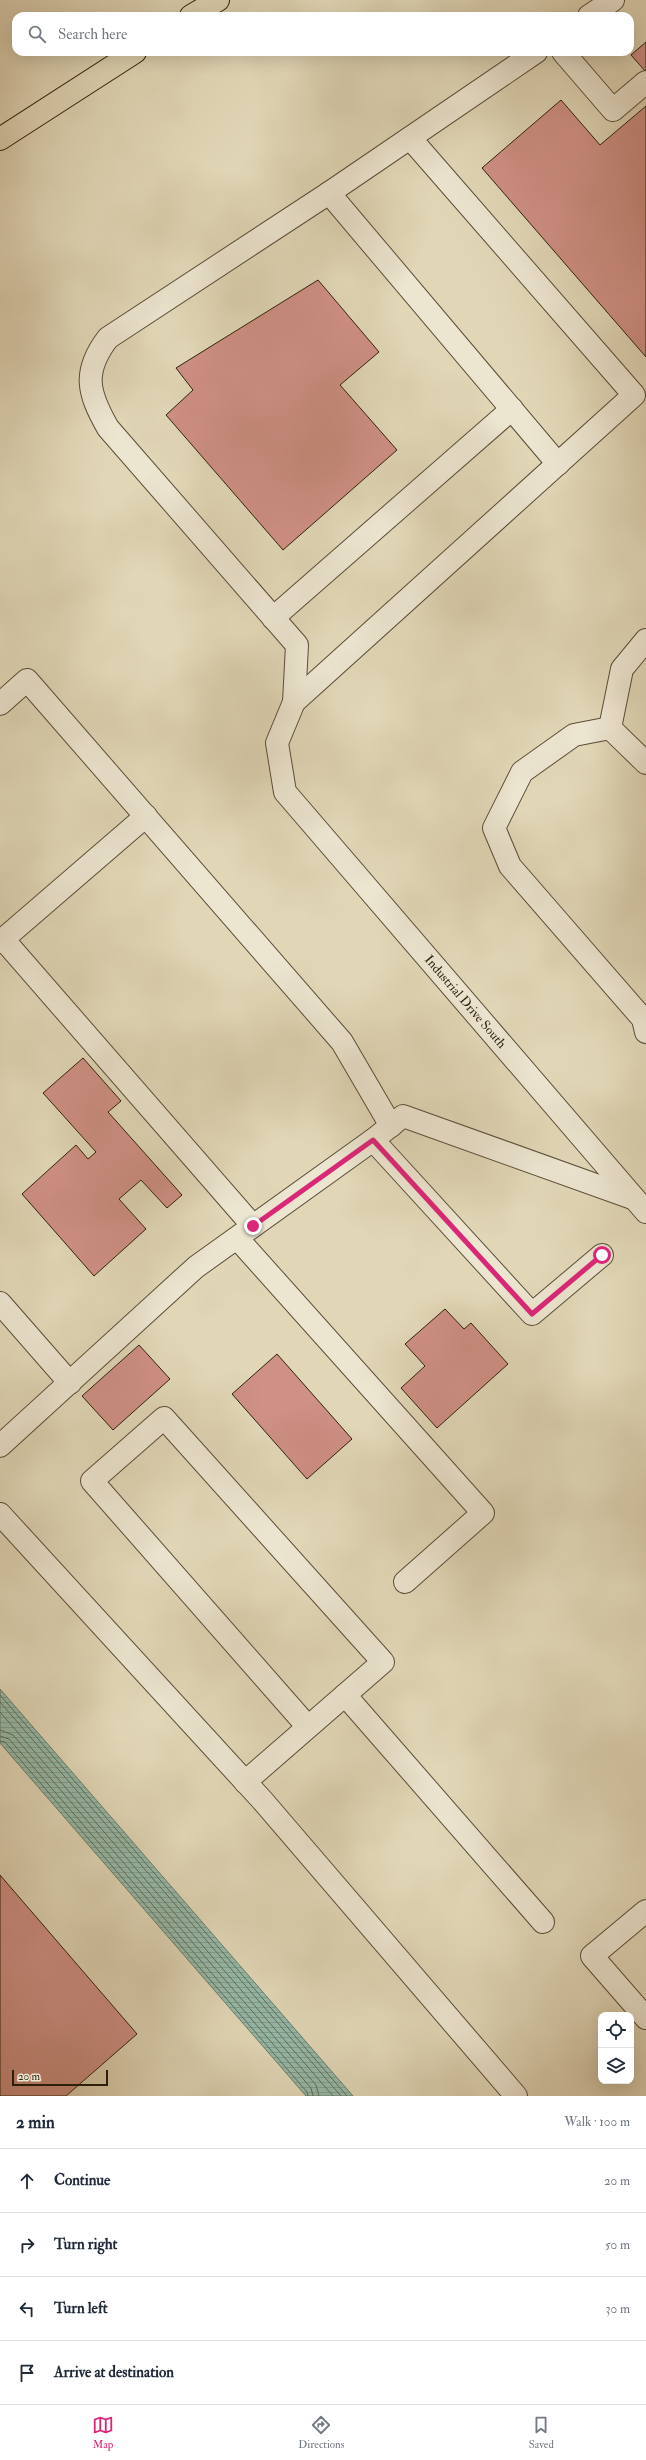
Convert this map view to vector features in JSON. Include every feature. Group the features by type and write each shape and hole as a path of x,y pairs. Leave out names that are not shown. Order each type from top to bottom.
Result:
{"highway":[{"path":"198,12 218,0"},
{"path":"0,139 129,56"}],"street":[{"path":"596,12 613,0"},
{"path":"294,702 297,645 108,428 94,403 90,378 96,354 108,338 329,193 530,56"},
{"path":"566,56 613,110 646,82"},
{"path":"294,702 634,395 410,138"},
{"path":"329,193 558,464"},
{"path":"273,618 512,409"},
{"path":"610,728 622,669 646,640"},
{"path":"0,704 27,680 342,1042 391,1126"},
{"name":"Industrial Drive South","path":"294,702 277,743 285,792 640,1205"},
{"path":"610,728 646,763"},
{"path":"610,728 574,735 522,772 494,828 510,866 643,1019 646,1032"},
{"path":"146,816 2,940 245,1232 483,1513 405,1582"},
{"path":"0,1446 196,1266 373,1140 403,1116 640,1205"},
{"path":"373,1140 532,1314 602,1255"},
{"path":"0,1303 70,1383"},
{"path":"245,1782 383,1662 164,1418 92,1481 308,1727"},
{"path":"0,1514 245,1782 516,2096"},
{"path":"345,1695 543,1922"},
{"path":"646,1911 592,1956 646,2018"}],"water":[{"path":"0,1689 353,2096 306,2096 0,1743"}],"building":[{"path":"646,42 646,72 632,56 634,56 634,52"},
{"path":"561,100 600,145 646,106 646,357 482,168"},
{"path":"318,280 379,352 340,385 397,450 283,550 166,415 193,390 176,368"},
{"path":"83,1058 121,1101 108,1112 182,1195 167,1208 141,1180 119,1199 146,1229 94,1276 22,1194 76,1145 88,1159 96,1152 43,1093"},
{"path":"445,1309 464,1329 471,1323 508,1364 437,1428 401,1388 425,1366 405,1344"},
{"path":"139,1345 170,1379 113,1430 82,1396"},
{"path":"277,1354 352,1439 307,1479 232,1394"},
{"path":"0,1875 137,2034 66,2096 0,2096"}],"route":[{"path":"253,1226 373,1140 532,1314 602,1255"}]}
